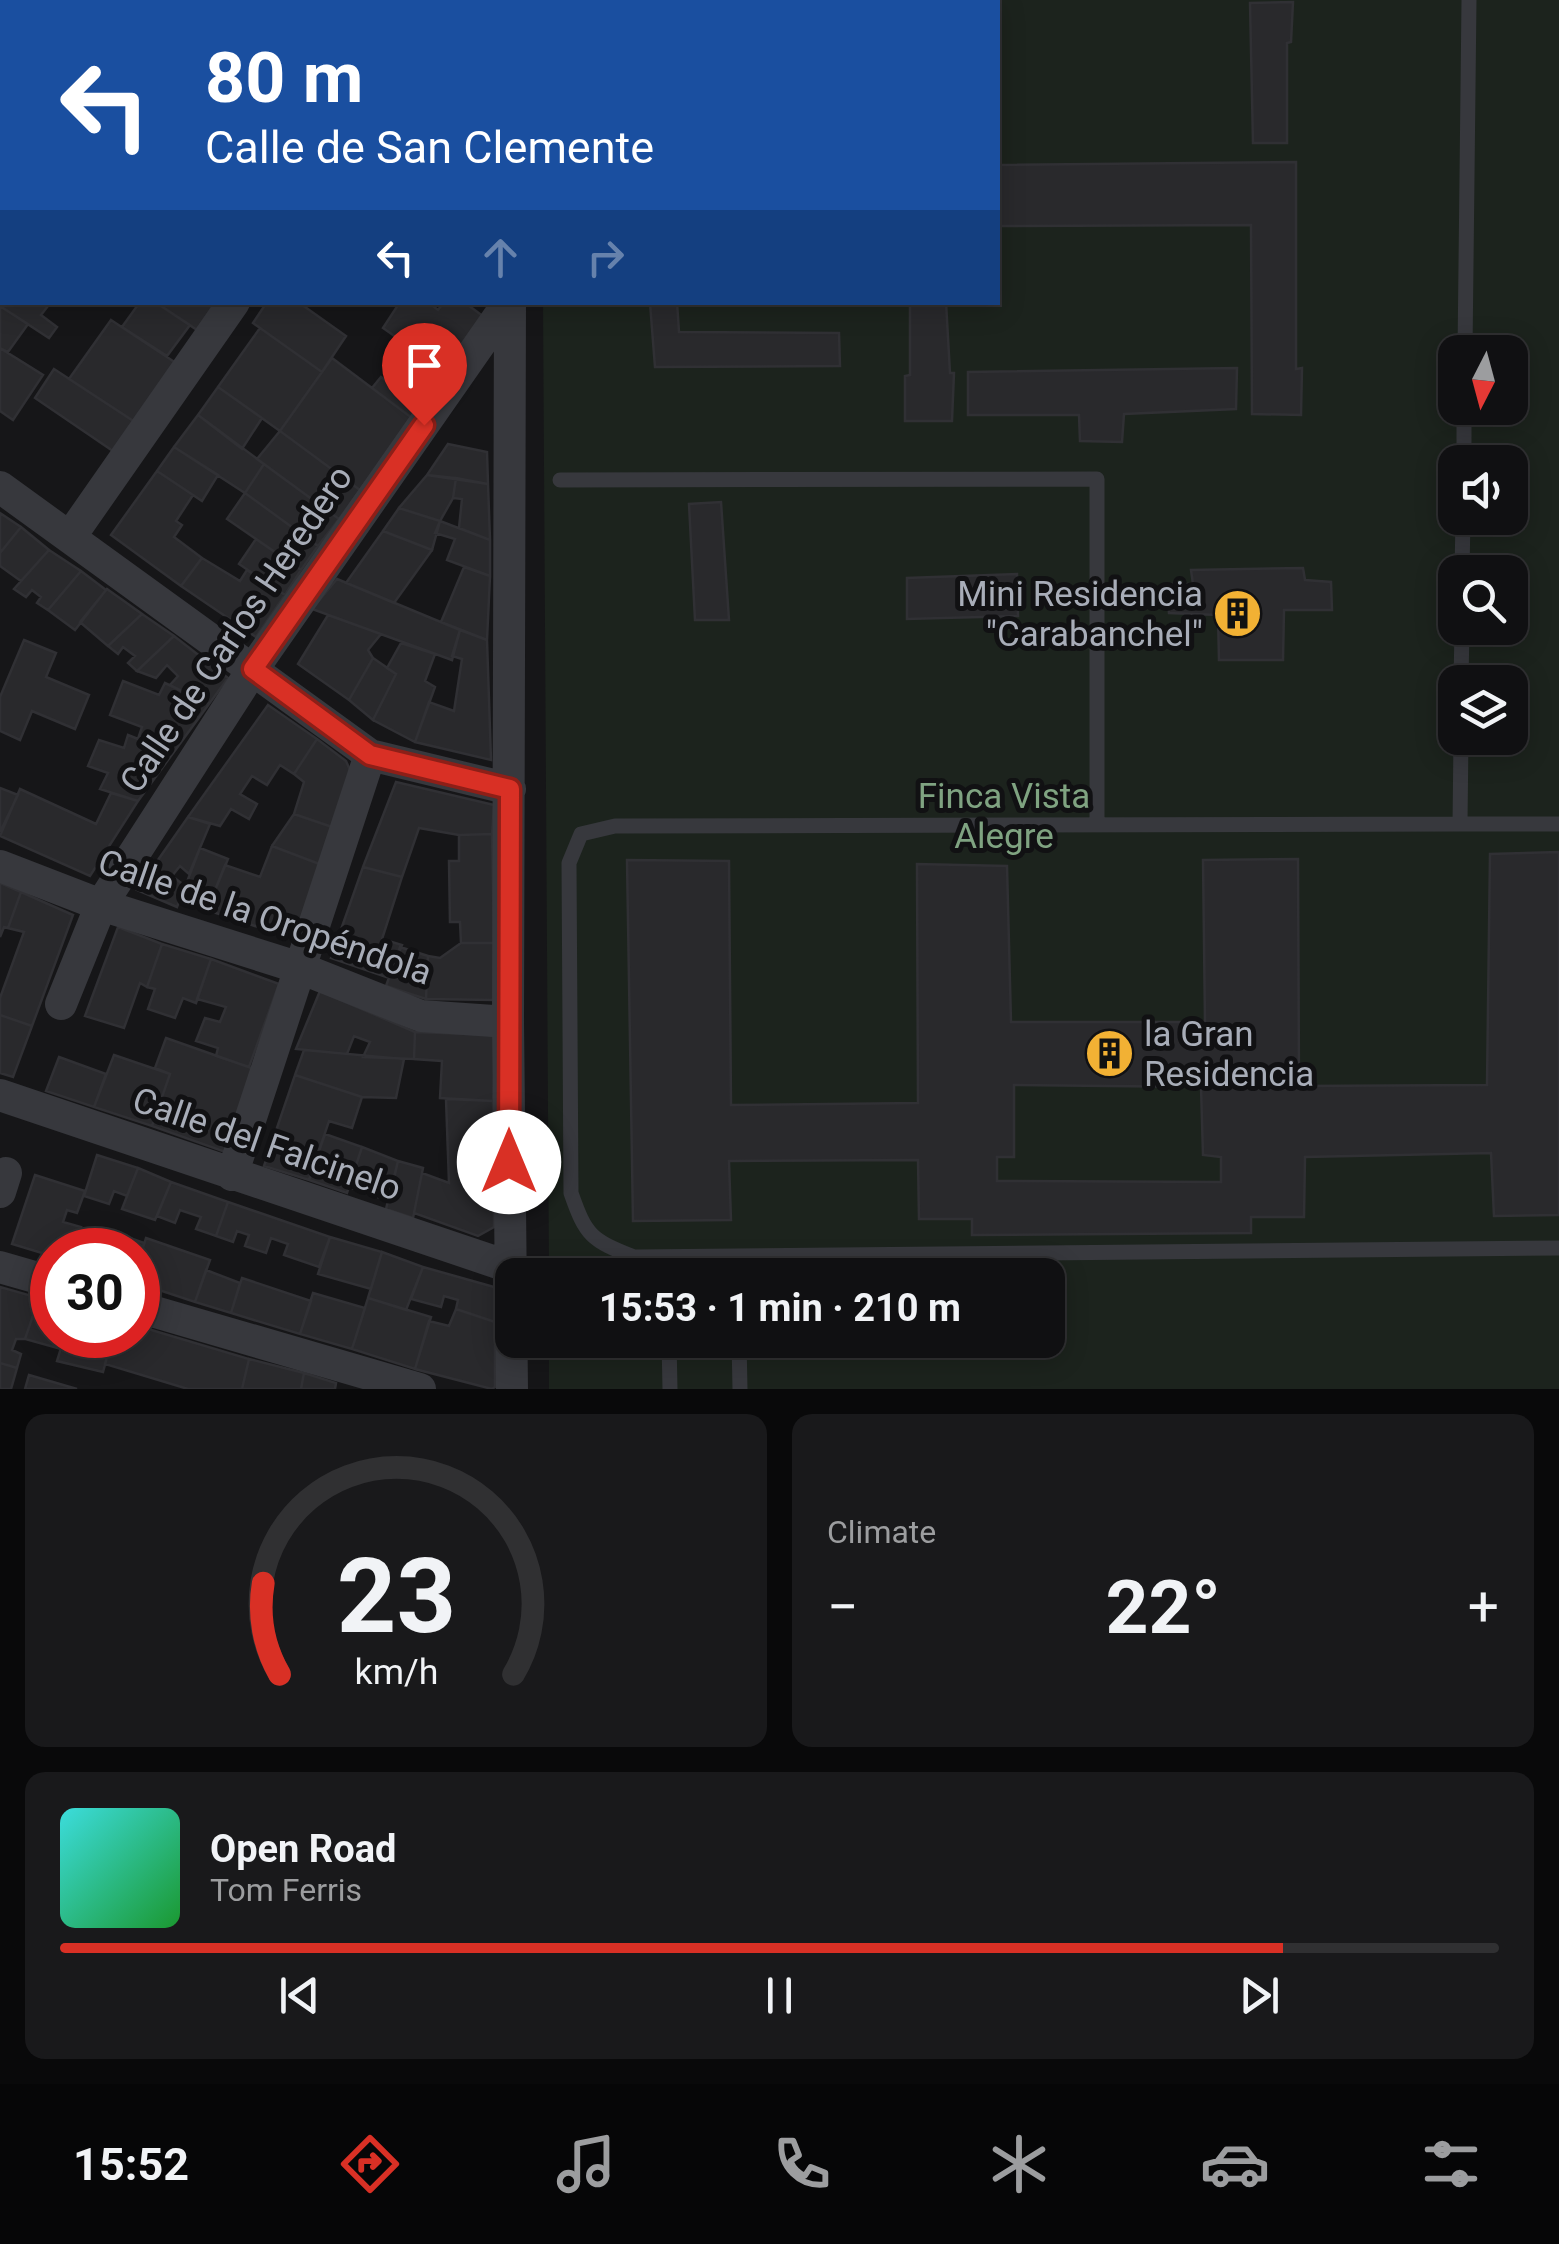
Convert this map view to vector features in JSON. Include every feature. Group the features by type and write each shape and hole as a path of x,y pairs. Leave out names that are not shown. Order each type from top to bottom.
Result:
{"street":[{"path":"70,537 232,305"},
{"name":"Calle de Carlos Heredero","path":"62,1004 101,905 253,669 508,305"},
{"path":"510,305 510,1258"},
{"path":"0,488 370,755 510,789"},
{"path":"232,1175 370,755"},
{"name":"Calle de la Oropéndola","path":"0,866 101,905 300,968 421,1016 508,1022"},
{"name":"Calle del Falcinelo","path":"0,1095 495,1262"},
{"path":"0,1267 30,1276"},
{"path":"160,1313 420,1389"},
{"path":"511,1358 512,1389"}],"lane":[{"path":"1465,335 1468,0"},
{"path":"560,480 1097,479 1097,825"},
{"path":"1460,824 1461,755"},
{"path":"1559,824 615,826 581,834 569,863 569,882 571,1193 582,1226 606,1246 634,1256 1559,1248"},
{"path":"670,1358 670,1389"},
{"path":"739,1358 740,1389"}],"green space":[{"name":"Finca Vista Alegre","path":"1000,0 1559,0 1559,1389 549,1389 549,1358 1065,1358 1065,1258 549,1258 543,305 1000,305"}],"building":[{"path":"1293,2 1291,42 1287,43 1287,143 1253,143 1250,3"},
{"path":"1296,162 1296,369 1302,368 1301,415 1252,414 1251,225 1000,226 1000,165"},
{"path":"49,305 41,315 57,327 49,338 0,306"},
{"path":"138,305 160,305 190,325 167,356 122,327"},
{"path":"160,305 214,305 197,330"},
{"path":"265,305 302,305 346,336 322,372 253,323"},
{"path":"398,305 432,305 438,310 442,305 468,305 488,320 431,392 403,371 417,352 383,328"},
{"path":"650,305 677,305 679,332 839,333 840,366 655,367"},
{"path":"910,305 946,305 950,373 954,373 952,421 905,421 905,376 910,375"},
{"path":"0,306 28,324 8,352 0,348"},
{"path":"111,320 176,363 135,422 69,379"},
{"path":"260,328 322,372 280,431 218,387"},
{"path":"0,348 43,375 13,420 0,411"},
{"path":"332,358 412,418 360,490 280,431"},
{"path":"1237,368 1236,409 1124,414 1122,442 1080,441 1079,415 968,415 968,372"},
{"path":"54,369 135,422 113,451 35,398"},
{"path":"403,371 431,392 412,418 372,388 381,377 393,386"},
{"path":"218,387 262,418 242,449 198,415"},
{"path":"198,415 264,464 245,493 174,447"},
{"path":"280,431 360,490 339,519 257,459"},
{"path":"448,444 487,452 488,484 427,475"},
{"path":"174,447 218,475 202,501 157,471"},
{"path":"264,464 339,519 318,546 245,493"},
{"path":"157,471 193,495 176,521 182,525 174,537 202,558 181,586 111,535"},
{"path":"427,475 456,478 453,498 440,521 399,508"},
{"path":"456,478 488,484 490,540 459,528 462,499 453,498"},
{"path":"245,493 318,546 301,570 227,519"},
{"path":"721,502 729,620 695,620 689,504"},
{"path":"399,508 440,521 432,550 383,531"},
{"path":"0,513 21,527 0,553"},
{"path":"440,521 490,540 490,576 447,560 455,539 435,533"},
{"path":"21,527 49,550 21,581 0,566 0,553"},
{"path":"383,531 432,550 394,603 346,583"},
{"path":"256,539 301,570 285,595 239,564"},
{"path":"49,550 81,571 48,610 37,603 41,597 32,590 26,597 14,589"},
{"path":"202,558 240,581 247,570 285,595 256,637 181,586"},
{"path":"464,567 490,576 487,640 441,622"},
{"name":"Mini Residencia \"Carabanchel\"","path":"1303,568 1305,580 1331,582 1332,610 1284,610 1283,660 1219,660 1218,615 1169,613 1167,584 1193,584 1191,570"},
{"path":"81,571 106,590 75,630 48,610"},
{"path":"1017,574 1018,616 907,619 907,578"},
{"path":"337,579 460,630 452,660 312,609"},
{"path":"107,589 142,614 108,646 80,622"},
{"path":"142,614 174,636 137,671 128,663 135,656 123,647 118,654 108,646"},
{"path":"328,615 381,634 368,650 373,658 349,700 298,664"},
{"path":"460,630 487,640 491,760 415,742 429,702 454,711 462,659 452,656"},
{"path":"174,636 228,678 209,704 170,685 178,676 167,665 156,678 137,671"},
{"path":"24,640 56,653 46,677 89,695 75,729 32,711 20,740 0,731 0,697"},
{"path":"401,643 435,654 425,681 435,687 415,742 373,720 396,674 387,668"},
{"path":"373,658 396,674 373,720 349,700"},
{"path":"123,681 159,695 165,683 209,704 138,801 100,789 108,773 88,766 99,740 124,748 128,735 138,739 142,727 110,715"},
{"path":"268,705 317,739 294,774 280,765 267,785 252,776 240,794 257,804 249,819 231,809 220,826 188,817"},
{"path":"317,739 346,761 353,777 335,828 294,814 304,782 294,774"},
{"path":"396,782 494,805 492,834 459,835 419,828 402,877 363,867"},
{"path":"0,788 18,795 0,832"},
{"path":"20,789 96,824 111,793 138,801 90,876 0,836"},
{"path":"294,814 335,828 322,865 272,846"},
{"path":"188,817 210,824 189,874 180,866 172,876 185,886 177,907 137,890"},
{"path":"492,834 494,943 461,943 460,922 450,922 449,861 459,861 459,835"},
{"path":"272,846 322,865 301,928 282,935 207,910 225,865 260,877"},
{"path":"200,848 228,859 207,910 180,900"},
{"name":"la Gran Residencia","path":"1559,852 1559,1215 1494,1216 1491,1153 1305,1157 1304,1217 1251,1217 1251,1233 972,1235 972,1219 919,1219 918,1160 729,1161 731,1220 633,1221 627,860 729,861 731,1105 918,1103 917,864 1007,866 1011,1022 1205,1022 1203,860 1298,859 1299,1086 1487,1085 1490,854","holes":["1014,1085 1201,1087 1203,1155 1221,1157 1221,1182 997,1181 997,1157 1014,1157"]},
{"path":"363,867 402,877 382,939 402,945 389,978 331,958"},
{"path":"0,883 21,892 8,928 4,927 0,937"},
{"path":"21,892 73,915 32,1026 0,1015 0,998 24,932 8,928"},
{"path":"118,927 162,944 147,987 140,983 124,1028 85,1016"},
{"path":"461,943 494,943 494,1000 426,999 428,956 440,958"},
{"path":"162,944 211,959 196,1003 183,998 175,1018 148,1009 155,989 147,987"},
{"path":"400,947 428,956 426,999 386,986"},
{"path":"211,959 279,984 249,1067 216,1056 218,1048 196,1041 205,1018 220,1022 226,1007 197,999"},
{"path":"320,991 415,1032 414,1059 363,1057 370,1042 354,1036 347,1054 296,1049"},
{"path":"0,1015 32,1026 13,1077 0,1073"},
{"path":"415,1032 496,1035 493,1101 440,1098 442,1061 414,1059"},
{"path":"166,1038 257,1070 228,1153 152,1126 170,1074 155,1068"},
{"path":"304,1050 404,1059 396,1098 362,1097 295,1075"},
{"path":"114,1055 170,1074 152,1126 94,1107"},
{"path":"59,1057 106,1074 94,1107 46,1091"},
{"path":"295,1075 362,1097 352,1128 329,1121 309,1180 264,1166"},
{"path":"446,1099 493,1101 494,1227 478,1236 414,1213 422,1173 449,1183"},
{"path":"325,1134 362,1147 347,1193 309,1180"},
{"path":"362,1147 398,1161 389,1201 349,1187"},
{"path":"97,1155 138,1168 127,1196 114,1191 109,1204 84,1196"},
{"path":"398,1161 423,1168 413,1218 386,1209"},
{"path":"138,1168 171,1182 155,1220 122,1209"},
{"path":"35,1175 85,1191 77,1213 67,1210 63,1222 81,1228 30,1228 30,1249 12,1244"},
{"path":"171,1182 228,1202 216,1236 196,1229 201,1217 180,1210 175,1223 157,1216"},
{"path":"228,1202 330,1237 319,1267 284,1255 288,1244 271,1238 266,1253 245,1246 249,1235 237,1231 233,1242 216,1236"},
{"path":"330,1237 382,1252 371,1289 318,1274"},
{"path":"160,1243 210,1260 195,1302 160,1290"},
{"path":"382,1252 423,1267 406,1310 368,1298"},
{"path":"423,1267 494,1287 495,1322 456,1309 458,1300 444,1296 441,1307 411,1299"},
{"path":"206,1270 240,1283 231,1313 195,1302"},
{"path":"242,1278 311,1301 300,1334 231,1313"},
{"path":"0,1287 30,1295 30,1324 25,1339 16,1339 12,1350 21,1354 17,1368 0,1363"},
{"path":"313,1293 365,1308 352,1349 300,1334"},
{"path":"368,1298 431,1317 415,1369 352,1349"},
{"path":"456,1309 495,1322 495,1387 415,1369 429,1321 449,1326"},
{"path":"160,1333 249,1359 242,1389 188,1389 105,1364 107,1358 160,1358"},
{"path":"58,1358 107,1358 103,1372 57,1361"},
{"path":"249,1359 304,1373 301,1389 242,1389"},
{"path":"0,1363 17,1368 11,1389 0,1389"},
{"path":"304,1373 336,1383 335,1389 301,1389"},
{"path":"29,1375 77,1389 25,1389"}],"place":[{"name":"Mini Residencia \"Carabanchel\"","path":"1238,614"},
{"name":"la Gran Residencia","path":"1109,1054"}],"route":[{"path":"424,425 253,669 370,755 510,789 509,1162"}]}
